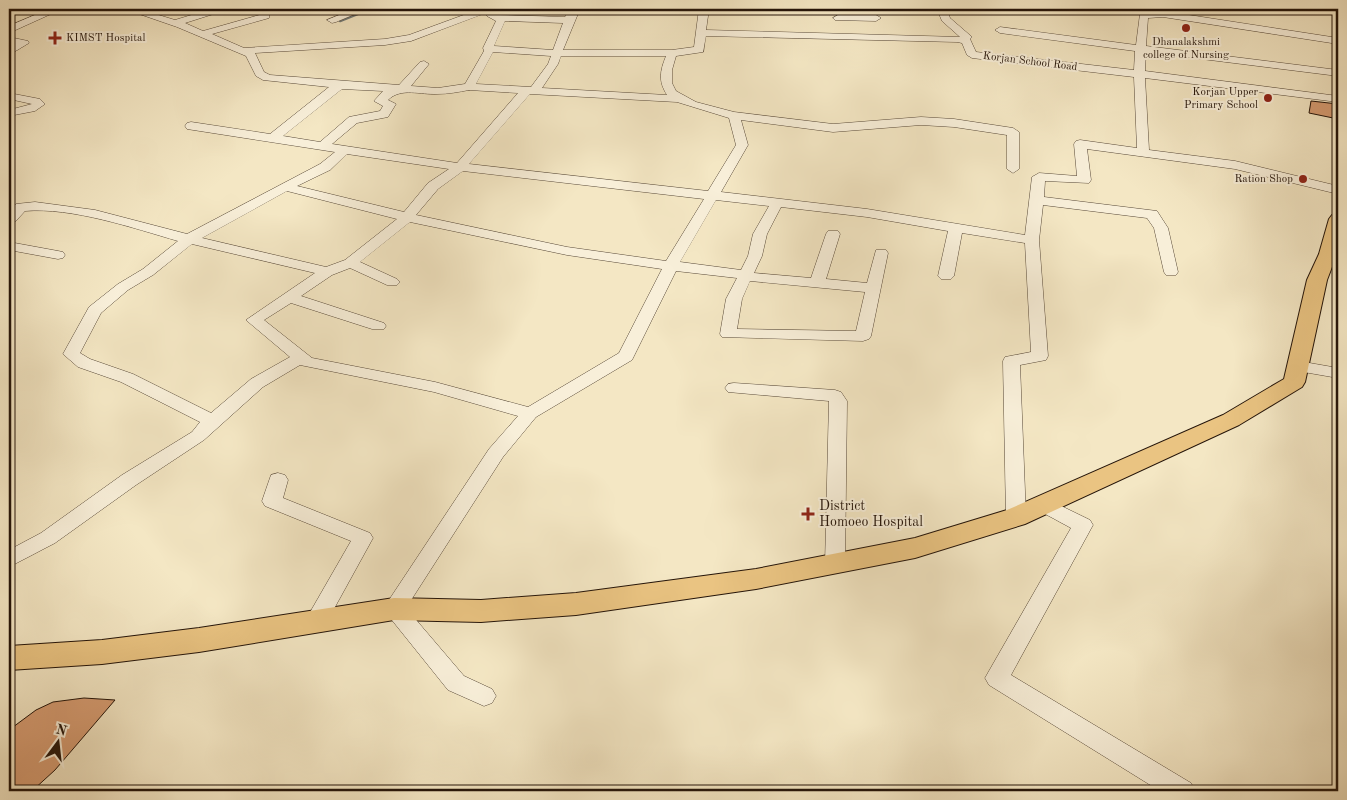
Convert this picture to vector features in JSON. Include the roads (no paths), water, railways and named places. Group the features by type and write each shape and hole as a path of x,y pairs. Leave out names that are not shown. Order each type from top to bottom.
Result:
{"main road":[{"path":"9,658 111,650 199,640 394,610 481,611 576,604 756,579 916,548 1016,516 1231,420 1294,382 1317,280 1328,254 1338,219"}],"street":[{"path":"9,30 57,9"},
{"path":"130,9 176,23 250,54 260,74 267,78 339,85 438,91 469,87 677,99 734,116 833,128 921,121 938,122 1013,132 1013,169"},
{"path":"176,23 220,9"},
{"path":"332,20 362,9"},
{"path":"530,413 435,387 307,362 254,320 327,272 350,263 407,218 434,186 460,167 553,64 575,9"},
{"path":"489,51 490,49 558,53 672,53 699,50 704,9"},
{"path":"942,9 946,19 967,37 963,39"},
{"path":"241,50 384,42 411,38 485,10 500,18 569,20"},
{"path":"1143,151 1139,74 1143,16 1161,11 1338,41"},
{"path":"835,13 875,14 882,37"},
{"path":"835,13 848,36"},
{"path":"202,34 266,16"},
{"path":"469,87 489,51 488,48 501,20 500,18"},
{"path":"1000,30 1140,49 1234,58 1338,73"},
{"name":"Korjan School Road","path":"700,33 957,39 966,41 972,55 1338,99"},
{"path":"9,40 24,44 9,52"},
{"path":"672,53 665,68 665,80 667,87 677,99"},
{"path":"321,146 353,120 384,114 390,104 380,101 389,92 402,89 424,64"},
{"path":"272,139 339,85"},
{"path":"9,96 36,101 39,104 31,109 9,113"},
{"path":"484,696 456,683 394,610 496,453 530,413 626,356 671,265 742,145 734,116"},
{"path":"190,126 460,167 867,213 1032,240"},
{"path":"1016,516 1011,361 1040,356 1032,240 1039,176 1084,180 1080,144 1143,151 1235,165 1338,190"},
{"path":"210,424 212,421 127,378 84,363 71,354 94,310 123,287 148,272 189,239 325,166 345,149"},
{"path":"285,187 407,218 568,251 744,276 873,288"},
{"path":"1036,200 1152,214 1161,228 1170,272"},
{"path":"777,203 760,234 755,256 734,299 728,334 863,336 881,253"},
{"path":"9,220 20,207 35,206 95,214 327,272"},
{"path":"946,276 956,228"},
{"path":"817,283 833,234"},
{"path":"9,246 58,255"},
{"path":"350,263 392,282"},
{"path":"288,298 378,326"},
{"path":"9,559 48,538 129,480 198,436 258,383 301,357"},
{"path":"1298,366 1338,373"},
{"path":"734,388 835,396 838,401 834,565"},
{"path":"278,480 272,501 363,538 316,621"},
{"path":"1043,504 1082,525 997,678 1182,791"}],"waterway":[{"path":"340,21 370,9"}],"place":[{"name":"Dhanalakshmi college of Nursing","path":"1186,28"},
{"name":"KIMST Hospital","path":"55,38"},
{"name":"Korjan Upper Primary School","path":"1268,98"},
{"name":"Ration Shop","path":"1303,179"},
{"name":"District Homoeo Hospital","path":"808,514"}]}
